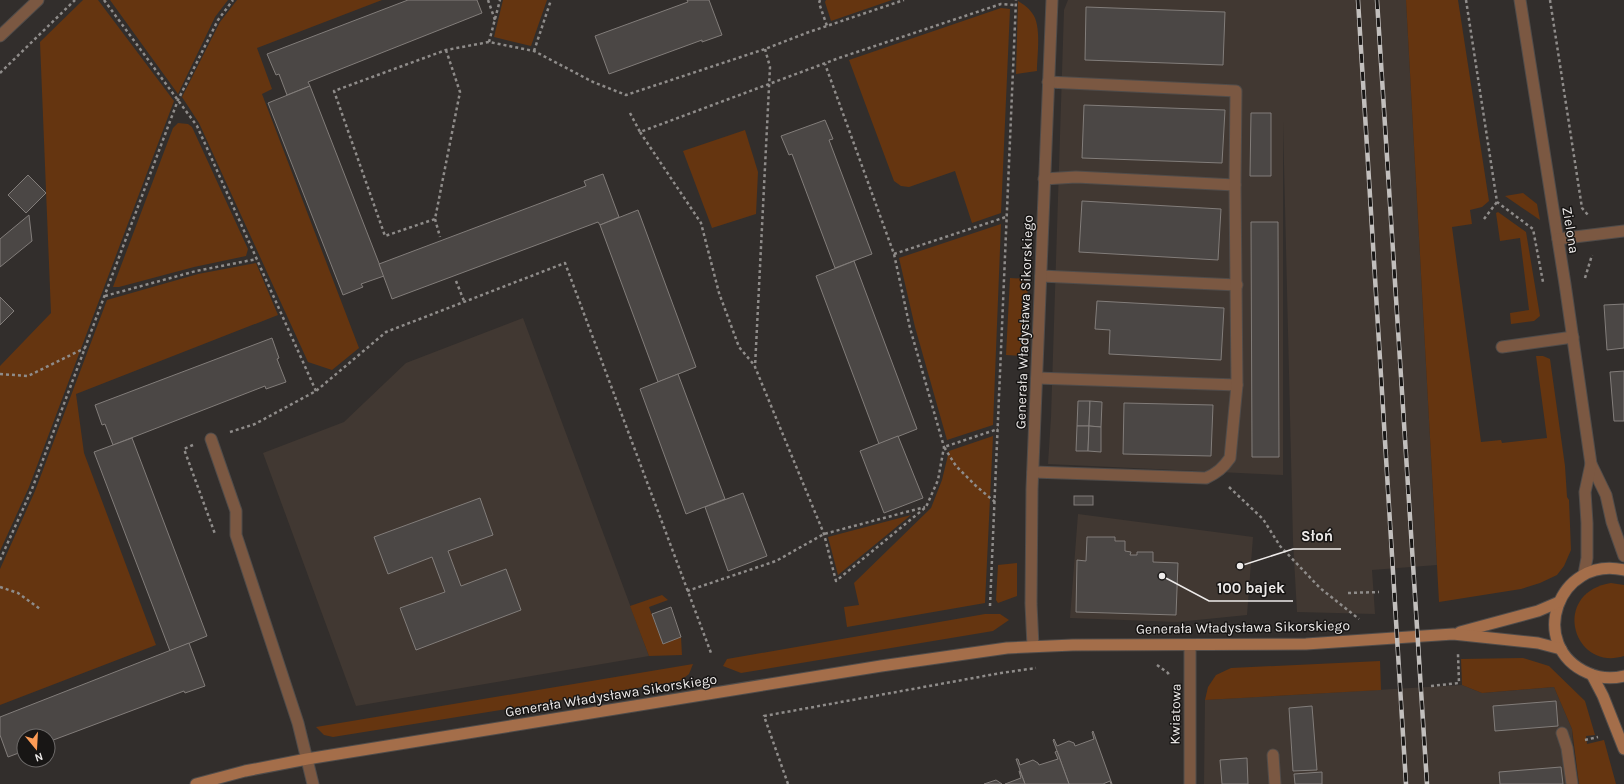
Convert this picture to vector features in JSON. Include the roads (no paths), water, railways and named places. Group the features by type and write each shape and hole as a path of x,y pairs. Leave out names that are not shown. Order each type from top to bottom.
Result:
{"main road":[{"path":"1624,570 1603,569 1584,574 1569,586 1559,602 1555,621 1555,631 1561,649 1577,668 1592,675 1607,678 1624,676"},
{"name":"Generała Władysława Sikorskiego","path":"1453,634 1538,611 1559,602"},
{"name":"Generała Władysława Sikorskiego","path":"196,784 245,771 307,759 982,651 1073,644 1306,644 1453,634 1538,643 1561,649"},
{"path":"1592,675 1604,696 1624,749"}],"street":[{"path":"0,36 38,0"},
{"name":"Generała Władysława Sikorskiego","path":"1033,646 1031,604 1033,472 1052,0"},
{"name":"Zielona","path":"1520,0 1573,337 1591,464 1606,495 1612,522 1624,556"},
{"path":"1033,472 1206,478 1215,474 1230,458 1237,385 1235,185 1236,91 1048,82"},
{"path":"1044,179 1076,177 1235,185"},
{"path":"1558,239 1624,231"},
{"path":"1041,276 1237,285"},
{"path":"1502,347 1573,337"},
{"path":"1037,378 1237,385"},
{"path":"211,439 236,511 236,535 298,723 313,784"},
{"name":"Zielona","path":"1584,574 1587,558 1585,492 1591,464"},
{"name":"Kwiatowa","path":"1190,645 1190,784"},
{"path":"1562,733 1567,748 1572,784"},
{"path":"1273,755 1275,784"}],"railway":[{"path":"1358,0 1406,784"},
{"path":"1377,0 1427,784"}],"place":[{"name":"Słoń","path":"1240,566"},
{"name":"100 bajek","path":"1162,576"}]}
